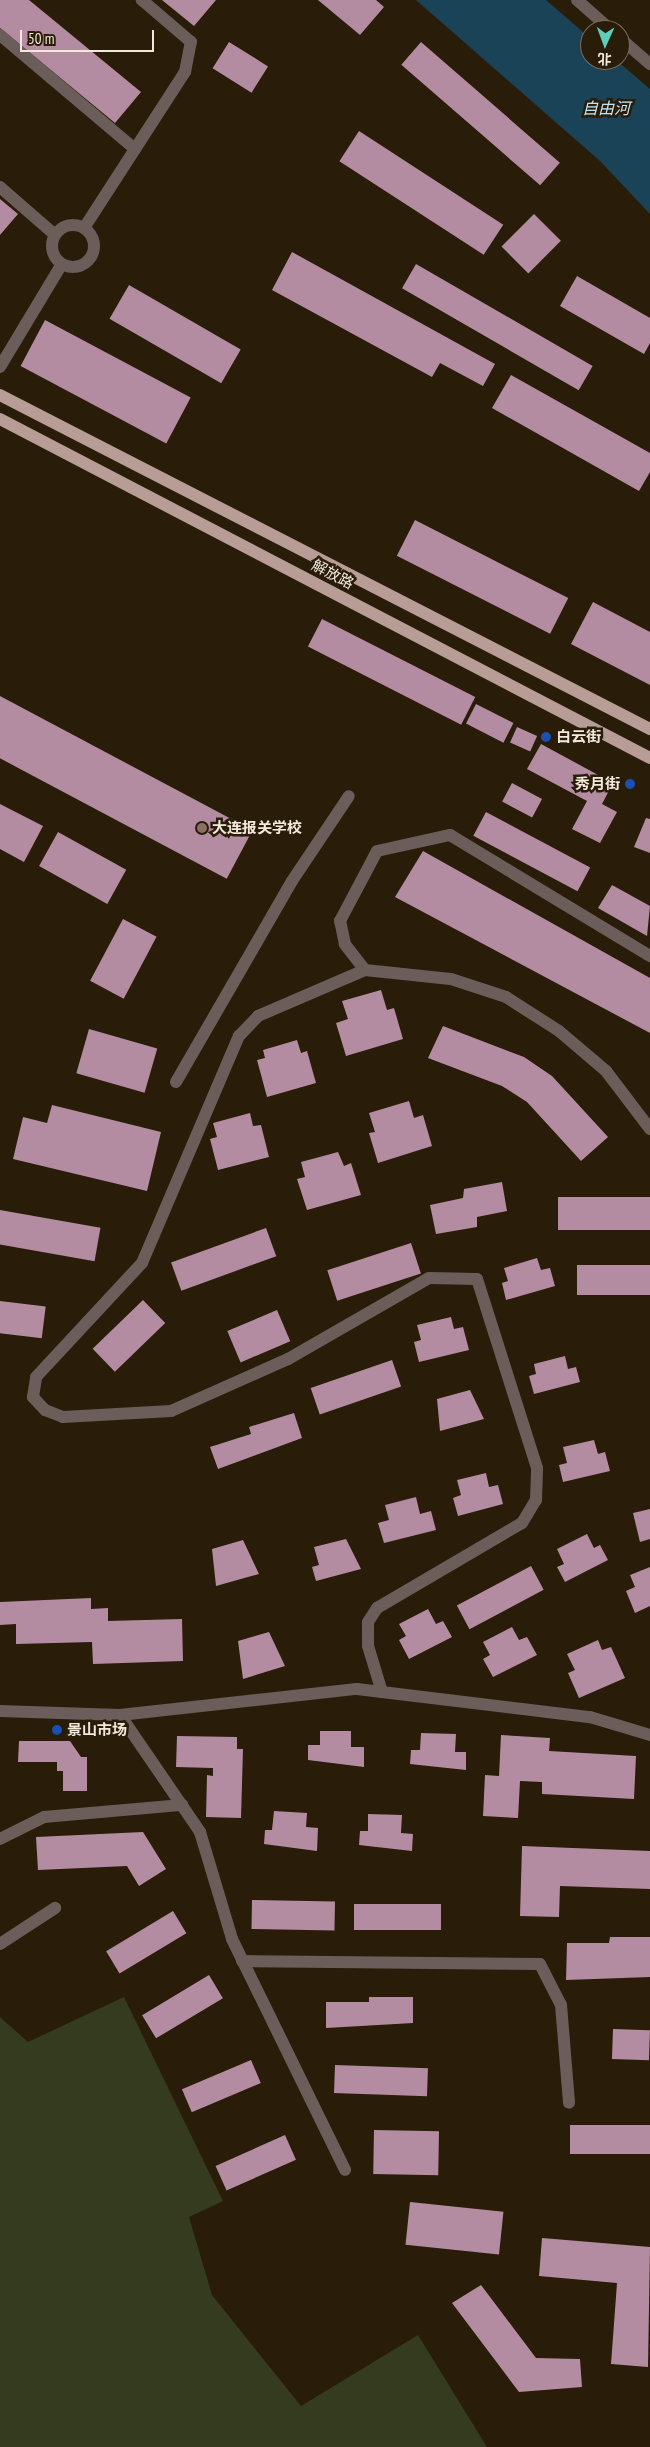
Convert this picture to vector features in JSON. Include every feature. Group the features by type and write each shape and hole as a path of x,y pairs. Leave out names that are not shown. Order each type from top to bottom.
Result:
{"main road":[{"name":"解放路","path":"0,395 650,729"},
{"name":"解放路","path":"0,419 650,758"}],"street":[{"path":"84,228 185,72 191,42 142,0"},
{"path":"577,0 600,20"},
{"path":"0,35 135,149"},
{"path":"630,47 650,64"},
{"path":"0,187 54,234"},
{"path":"64,226 84,228 94,246 89,259 76,266 62,264 52,248 54,234 64,226"},
{"path":"0,367 62,264"},
{"path":"176,1082 292,881 349,796"},
{"path":"365,970 345,944 340,921 377,852 450,835 650,956"},
{"path":"382,1692 368,1646 368,1622 377,1608 522,1523 536,1500 537,1468 477,1279 429,1278 288,1359 171,1411 63,1417 45,1410 33,1398 36,1377 142,1263 239,1036 258,1016 365,970 451,979 506,997 559,1031 606,1072 650,1129"},
{"path":"0,1712 120,1715 357,1689 590,1717 650,1735"},
{"path":"120,1715 200,1832 242,1961 345,2170"},
{"path":"0,1839 44,1816 182,1805"},
{"path":"0,1944 55,1908"},
{"path":"242,1961 540,1964 561,2005 569,2104"}],"green space":[{"path":"124,1997 223,2201 189,2217 212,2295 301,2406 418,2335 487,2447 0,2447 0,2017 28,2042"}],"water":[{"name":"自由河","path":"416,0 546,0 580,29 580,70 628,70 650,89 650,214 600,161"}],"building":[{"path":"0,0 29,0 141,92 115,123 0,28"},
{"path":"162,0 216,0 194,26"},
{"path":"318,0 376,0 384,7 360,35"},
{"path":"229,42 268,66 252,93 213,68"},
{"path":"421,42 560,163 540,185 401,65"},
{"path":"359,131 503,225 484,255 339,161"},
{"path":"0,199 18,214 0,235"},
{"path":"534,214 561,241 528,273 501,247"},
{"path":"292,252 495,364 483,386 440,363 432,377 272,290"},
{"path":"416,264 593,366 579,390 402,288"},
{"path":"577,276 650,318 650,343 644,354 560,306"},
{"path":"129,285 241,349 221,383 110,319"},
{"path":"45,320 191,397 166,443 21,366"},
{"path":"511,375 650,453 650,472 639,491 492,408"},
{"path":"415,520 568,598 550,634 397,556"},
{"path":"593,602 650,632 650,685 571,644"},
{"path":"322,619 475,697 461,725 308,647"},
{"path":"0,696 253,830 227,879 0,758"},
{"path":"476,704 513,723 503,743 466,724"},
{"path":"517,727 537,736 530,751 510,743"},
{"path":"541,744 613,783 602,804 617,812 600,843 572,829 587,801 527,769"},
{"path":"512,783 542,799 532,818 502,802"},
{"path":"0,804 43,826 24,862 0,849"},
{"path":"486,812 590,867 578,891 473,836"},
{"path":"646,818 650,819 650,853 634,847"},
{"path":"58,832 126,870 107,904 39,866"},
{"path":"423,851 650,978 650,1033 395,897"},
{"path":"612,885 650,906 647,936 598,908"},
{"path":"123,919 157,937 124,999 90,981"},
{"path":"381,990 387,1010 394,1008 403,1039 346,1056 336,1023 348,1019 342,1001"},
{"path":"443,1026 524,1057 552,1076 608,1137 581,1161 527,1102 502,1086 428,1058"},
{"path":"89,1029 157,1049 145,1093 76,1073"},
{"path":"297,1040 301,1053 307,1051 316,1083 267,1097 257,1060 265,1058 263,1050"},
{"path":"409,1101 414,1118 423,1115 432,1146 378,1163 369,1133 375,1132 369,1113"},
{"path":"52,1105 161,1132 147,1191 13,1159 23,1117 47,1123"},
{"path":"250,1113 253,1126 261,1125 269,1157 218,1170 210,1139 217,1137 213,1123"},
{"path":"338,1152 344,1166 351,1163 361,1195 307,1210 297,1179 305,1177 301,1162"},
{"path":"502,1182 507,1211 477,1217 477,1227 436,1234 430,1205 463,1198 464,1189"},
{"path":"558,1197 650,1197 650,1230 558,1230"},
{"path":"0,1210 100,1228 95,1261 0,1245"},
{"path":"266,1228 276,1256 181,1291 171,1263"},
{"path":"411,1243 421,1273 337,1301 327,1270"},
{"path":"537,1258 541,1270 550,1268 555,1286 506,1300 502,1283 508,1281 504,1268"},
{"path":"577,1265 650,1265 650,1295 577,1295"},
{"path":"143,1300 165,1323 115,1372 93,1349"},
{"path":"0,1301 46,1307 42,1338 0,1333"},
{"path":"277,1310 290,1341 241,1362 227,1331"},
{"path":"451,1317 454,1329 463,1327 469,1350 419,1362 414,1342 421,1340 417,1325"},
{"path":"565,1356 568,1369 576,1367 580,1382 534,1394 529,1376 536,1374 534,1364"},
{"path":"392,1360 401,1386 320,1414 311,1388"},
{"path":"470,1390 484,1419 440,1431 437,1399"},
{"path":"294,1413 302,1438 218,1469 210,1447 251,1434 249,1427"},
{"path":"594,1440 598,1454 605,1452 610,1471 563,1482 559,1465 567,1463 563,1447"},
{"path":"486,1473 489,1487 498,1485 503,1504 458,1516 453,1498 461,1495 457,1480"},
{"path":"416,1497 420,1514 431,1511 436,1530 384,1543 378,1523 389,1520 385,1505"},
{"path":"650,1509 650,1539 640,1542 633,1513"},
{"path":"587,1534 594,1548 600,1545 608,1560 565,1582 557,1567 564,1564 557,1549"},
{"path":"346,1539 361,1569 316,1581 312,1567 319,1565 314,1547"},
{"path":"243,1540 259,1574 216,1586 212,1549"},
{"path":"531,1566 544,1590 470,1629 457,1605"},
{"path":"650,1567 650,1606 635,1613 626,1591 635,1587 630,1575"},
{"path":"91,1598 91,1609 108,1608 108,1621 182,1619 183,1661 93,1664 92,1642 16,1644 16,1624 0,1625 0,1602"},
{"path":"428,1609 436,1624 443,1621 452,1637 409,1659 399,1640 406,1636 399,1624"},
{"path":"512,1627 519,1640 527,1637 537,1655 493,1677 483,1659 490,1655 483,1642"},
{"path":"269,1632 285,1666 243,1679 238,1641"},
{"path":"598,1640 602,1650 611,1647 625,1678 579,1698 568,1673 575,1670 567,1654"},
{"path":"320,1731 351,1731 351,1747 364,1747 364,1767 308,1760 308,1745 320,1745"},
{"path":"421,1733 456,1734 455,1752 466,1752 466,1770 410,1764 411,1750 420,1750"},
{"path":"501,1735 550,1738 549,1751 636,1756 634,1799 542,1794 542,1782 520,1781 518,1818 483,1816 485,1775 499,1776"},
{"path":"177,1736 237,1737 237,1749 243,1749 241,1818 206,1817 207,1775 213,1776 213,1768 176,1767"},
{"path":"19,1741 70,1741 81,1757 87,1757 87,1791 63,1791 63,1771 57,1771 57,1762 18,1762"},
{"path":"274,1811 307,1813 306,1827 318,1828 317,1851 264,1844 265,1830 272,1830"},
{"path":"368,1814 402,1815 401,1833 413,1834 412,1851 359,1845 360,1831 368,1831"},
{"path":"143,1832 166,1869 139,1886 127,1866 38,1870 36,1837"},
{"path":"522,1846 650,1851 650,1889 560,1886 559,1917 520,1916"},
{"path":"252,1900 335,1901 334,1930 251,1929"},
{"path":"354,1904 441,1904 441,1930 354,1930"},
{"path":"173,1911 186,1933 120,1973 106,1951"},
{"path":"610,1937 650,1937 650,1977 566,1980 567,1943 609,1943"},
{"path":"209,1975 223,1998 156,2038 142,2015"},
{"path":"369,1997 413,1997 413,2023 326,2028 326,2002 369,2002"},
{"path":"613,2029 650,2030 649,2060 612,2059"},
{"path":"251,2060 261,2083 192,2112 182,2089"},
{"path":"335,2065 428,2068 427,2096 334,2093"},
{"path":"570,2125 650,2125 650,2154 570,2154"},
{"path":"374,2130 439,2131 438,2175 373,2174"},
{"path":"285,2135 296,2160 227,2191 216,2166"},
{"path":"410,2202 503,2212 499,2255 406,2245"},
{"path":"542,2238 650,2247 648,2367 611,2364 617,2283 539,2276"},
{"path":"481,2285 536,2358 580,2359 582,2387 519,2392 452,2303"}],"place":[{"name":"白云街","path":"546,737"},
{"name":"秀月街","path":"630,784"},
{"name":"大连报关学校","path":"202,828"},
{"name":"景山市场","path":"57,1730"}]}
